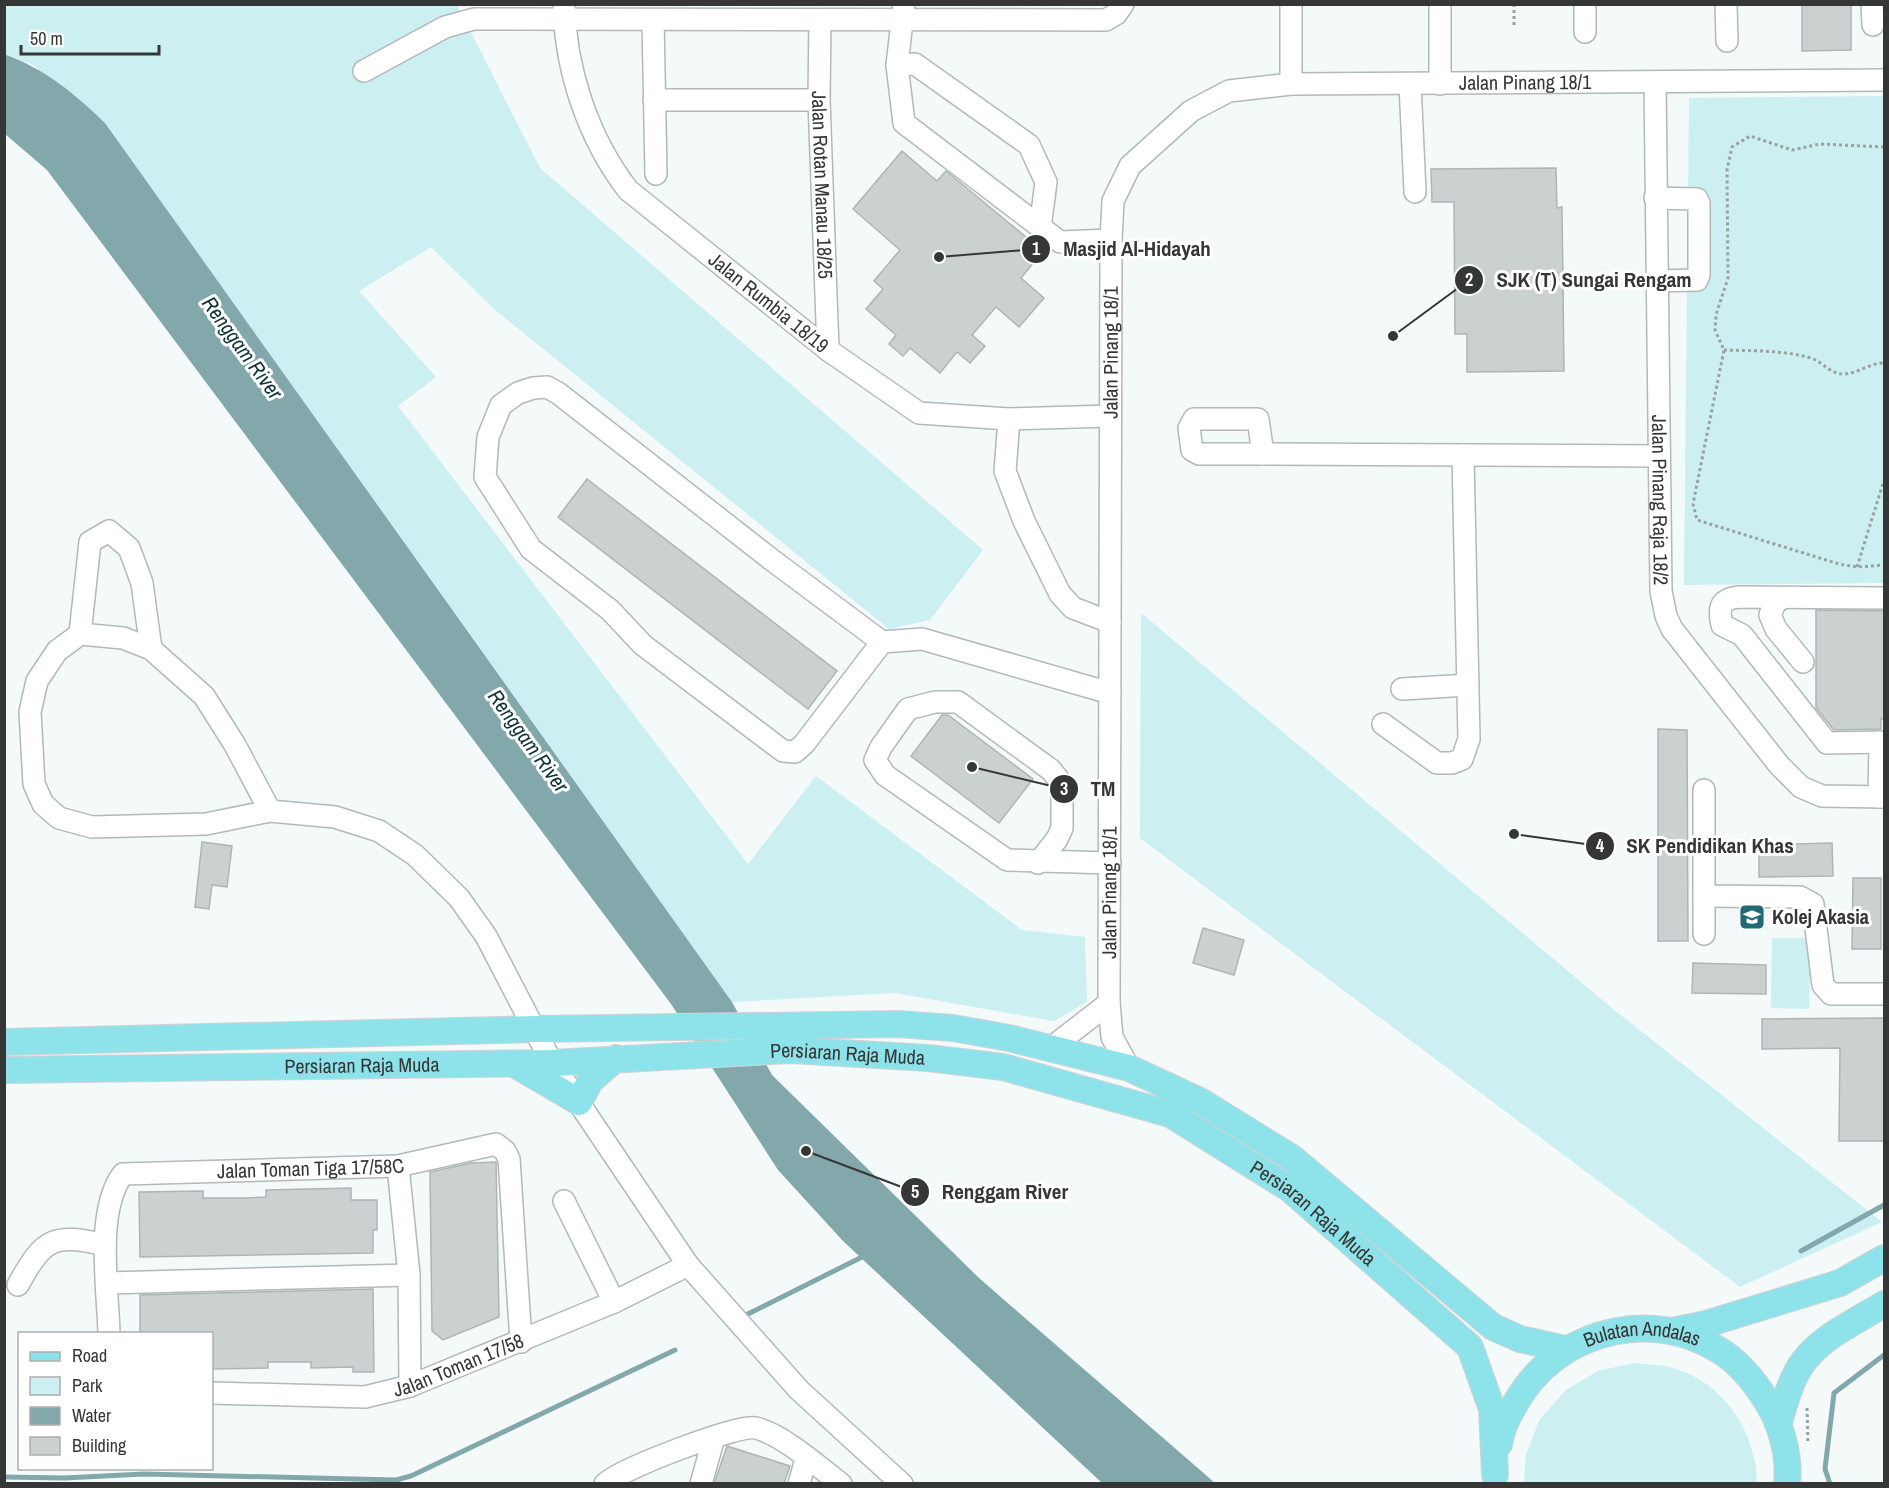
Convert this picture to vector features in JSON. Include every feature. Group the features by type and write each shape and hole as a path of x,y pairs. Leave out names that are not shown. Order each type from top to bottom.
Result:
{"main road":[{"name":"Persiaran Raja Muda","path":"4,1042 778,1025 898,1024 953,1028 1051,1048 1130,1068 1200,1101 1292,1158 1493,1327 1520,1339 1565,1350"},
{"name":"Persiaran Raja Muda","path":"4,1070 552,1062 790,1050 928,1058 1003,1067 1170,1114 1290,1189 1470,1347 1492,1409 1495,1479"},
{"path":"510,1063 548,1082 579,1102 590,1081 616,1058"},
{"path":"1672,1331 1706,1324 1840,1283 1884,1258"},
{"path":"1779,1422 1790,1388 1803,1362 1827,1338 1884,1304"},
{"name":"Bulatan Andalas","path":"1495,1479 1500,1438 1514,1403 1536,1373 1565,1350 1608,1333 1636,1328 1672,1331 1717,1348 1754,1380 1779,1422 1788,1471 1787,1484"}],"street":[{"path":"364,71 445,27 474,19 564,12 652,20 737,12 820,20 904,12 1069,12 1106,20 1116,14 1123,4"},
{"path":"1291,4 1291,84"},
{"path":"1440,4 1440,84"},
{"path":"1585,4 1585,32"},
{"path":"1726,4 1726,41"},
{"name":"Jalan Rumbia 18/19","path":"564,12 579,98 614,171 628,189 828,350 919,413 1009,419 1110,416"},
{"path":"904,12 897,65 904,123 1060,242 1111,240"},
{"path":"652,20 656,174"},
{"name":"Jalan Rotan Manau 18/25","path":"820,20 819,100 828,350"},
{"path":"897,65 915,64 1029,145 1047,182 1040,228"},
{"name":"Jalan Pinang 18/1","path":"1130,1068 1112,1037 1110,1003 1110,416 1113,201 1130,166 1191,111 1229,91 1291,84 1884,80"},
{"name":"Jalan Pinang Raja 18/2","path":"1655,82 1661,591 1666,616 1672,628 1779,765 1801,787 1822,796 1882,797"},
{"path":"1410,84 1415,192"},
{"path":"654,100 819,100"},
{"path":"1655,198 1691,197 1697,199 1699,203 1699,275 1697,280 1656,281"},
{"path":"882,642 804,744 795,752 783,751 643,645 610,610 531,549 485,477 488,437 501,405 518,393 533,388 547,387 558,393 772,560 882,642 922,639 1110,693"},
{"path":"1009,419 1005,471 1024,521 1060,594 1073,608 1110,622"},
{"path":"1263,454 1659,456"},
{"path":"1383,724 1437,763 1452,763 1462,759 1469,739 1463,455"},
{"path":"80,634 90,542 109,531 129,548 142,583 151,649"},
{"path":"1882,797 1882,742 1827,743 1742,635 1722,625 1719,612 1722,603 1728,598 1739,597 1884,598"},
{"path":"1739,597 1776,629 1803,662"},
{"path":"1776,629 1770,615 1776,601 1784,598"},
{"path":"270,811 235,745 204,696 151,649 123,638 80,634 57,651 37,681 30,712 34,784 43,804 59,818 92,826 206,824 270,811 335,817 379,831 415,855 459,898 486,936 552,1062 688,1265 799,1390 902,1484"},
{"path":"1402,689 1468,685"},
{"path":"1038,863 1058,839 1062,828 1062,788 1051,770 958,702 935,702 908,709 881,747 875,760 885,775 1006,860 1038,863 1110,863"},
{"path":"1704,790 1704,934"},
{"path":"1704,896 1800,897 1813,904 1822,985 1831,994 1884,994"},
{"path":"1051,1048 1110,1003"},
{"name":"Jalan Toman Tiga 17/58C","path":"105,1245 111,1196 114,1185 123,1174 398,1166 496,1144 509,1159 521,1342"},
{"path":"398,1166 409,1275 410,1386"},
{"path":"564,1201 614,1302"},
{"path":"18,1285 40,1250 57,1239 80,1239 105,1245 109,1332"},
{"name":"Jalan Toman 17/58","path":"213,1393 365,1397 410,1386 614,1302 688,1265"},
{"path":"108,1283 409,1275"},
{"path":"605,1484 611,1477 714,1437 736,1429 752,1427 770,1432 842,1484"},
{"path":"701,1484 714,1437"},
{"path":"799,1484 807,1459"}],"path":[{"path":"1514,4 1514,25"},
{"path":"1884,147 1820,144 1792,150 1750,136 1732,147 1727,170 1728,278 1715,323 1715,330 1724,350 1693,504 1697,520 1839,564 1857,567 1884,566"},
{"path":"1724,350 1763,350 1814,359 1828,369 1844,374 1871,363 1884,363"},
{"path":"1857,567 1884,480"},
{"path":"1807,1404 1808,1448"}],"green space":[{"path":"4,5 457,5 540,168 983,550 930,620 889,629 494,309 431,247 359,291 436,377 398,406 748,864 816,776 1022,930 1085,937 1087,1002 1054,1021 895,993 732,1002 105,123 33,65 5,54"},
{"path":"1884,96 1884,583 1684,585 1689,98"},
{"path":"1141,613 1613,1009 1882,1222 1740,1287 1140,838"},
{"path":"1772,938 1811,938 1809,1009 1771,1008"},
{"path":"1635,1363 1659,1365 1690,1375 1707,1384 1721,1397 1744,1428 1751,1446 1757,1483 1524,1483 1526,1454 1540,1419 1566,1390 1598,1371"}],"water":[{"path":"4,54 33,67 58,83 105,123 732,1002 772,1075 979,1278 1215,1483 1102,1483 843,1241 778,1170 671,1004 47,170 5,134"}],"building":[{"path":"1802,4 1851,4 1851,50 1802,51"},
{"path":"902,151 937,181 946,171 1043,251 1021,278 1044,298 1019,327 996,307 972,335 985,346 970,363 957,352 940,373 910,348 903,356 889,344 896,335 866,309 883,289 874,281 900,250 853,209"},
{"path":"1556,168 1557,208 1562,207 1564,371 1467,372 1467,334 1455,334 1454,202 1432,202 1431,169"},
{"path":"587,479 837,671 808,709 558,517"},
{"path":"1816,610 1884,611 1884,719 1881,719 1881,729 1834,730 1816,708"},
{"path":"942,715 948,715 1033,779 999,823 911,756"},
{"path":"1658,729 1687,730 1688,941 1658,941"},
{"path":"202,842 232,846 227,887 212,885 209,909 195,907"},
{"name":"Kolej Akasia","path":"1832,843 1833,876 1759,877 1759,845"},
{"name":"Kolej Akasia","path":"1853,878 1881,878 1881,949 1852,949"},
{"path":"1203,928 1244,940 1234,975 1193,963"},
{"name":"Kolej Akasia","path":"1693,963 1766,965 1766,994 1692,993"},
{"path":"1884,1018 1884,1141 1839,1141 1840,1048 1762,1049 1762,1019"},
{"path":"496,1162 499,1317 443,1340 432,1331 430,1172 471,1163"},
{"path":"351,1188 351,1200 377,1200 377,1230 373,1230 373,1253 140,1257 139,1192 203,1191 203,1198 245,1198 266,1197 266,1190"},
{"path":"373,1289 374,1372 353,1372 353,1367 311,1368 311,1362 268,1362 268,1368 213,1369 213,1332 140,1332 140,1295"},
{"path":"727,1446 790,1466 784,1484 714,1484"}],"waterway":[{"path":"1801,1251 1884,1205"},
{"path":"746,1315 864,1256"},
{"path":"4,1477 64,1478 144,1474 396,1480 411,1476 675,1350"},
{"path":"1830,1484 1825,1469 1834,1393 1884,1355"}],"place":[{"name":"Masjid Al-Hidayah","path":"939,257"},
{"name":"SJK (T) Sungai Rengam","path":"1393,336"},
{"name":"TM","path":"972,767"},
{"name":"SK Pendidikan Khas","path":"1514,834"},
{"name":"Kolej Akasia","path":"1752,917"},
{"name":"Renggam River","path":"806,1151"}]}
